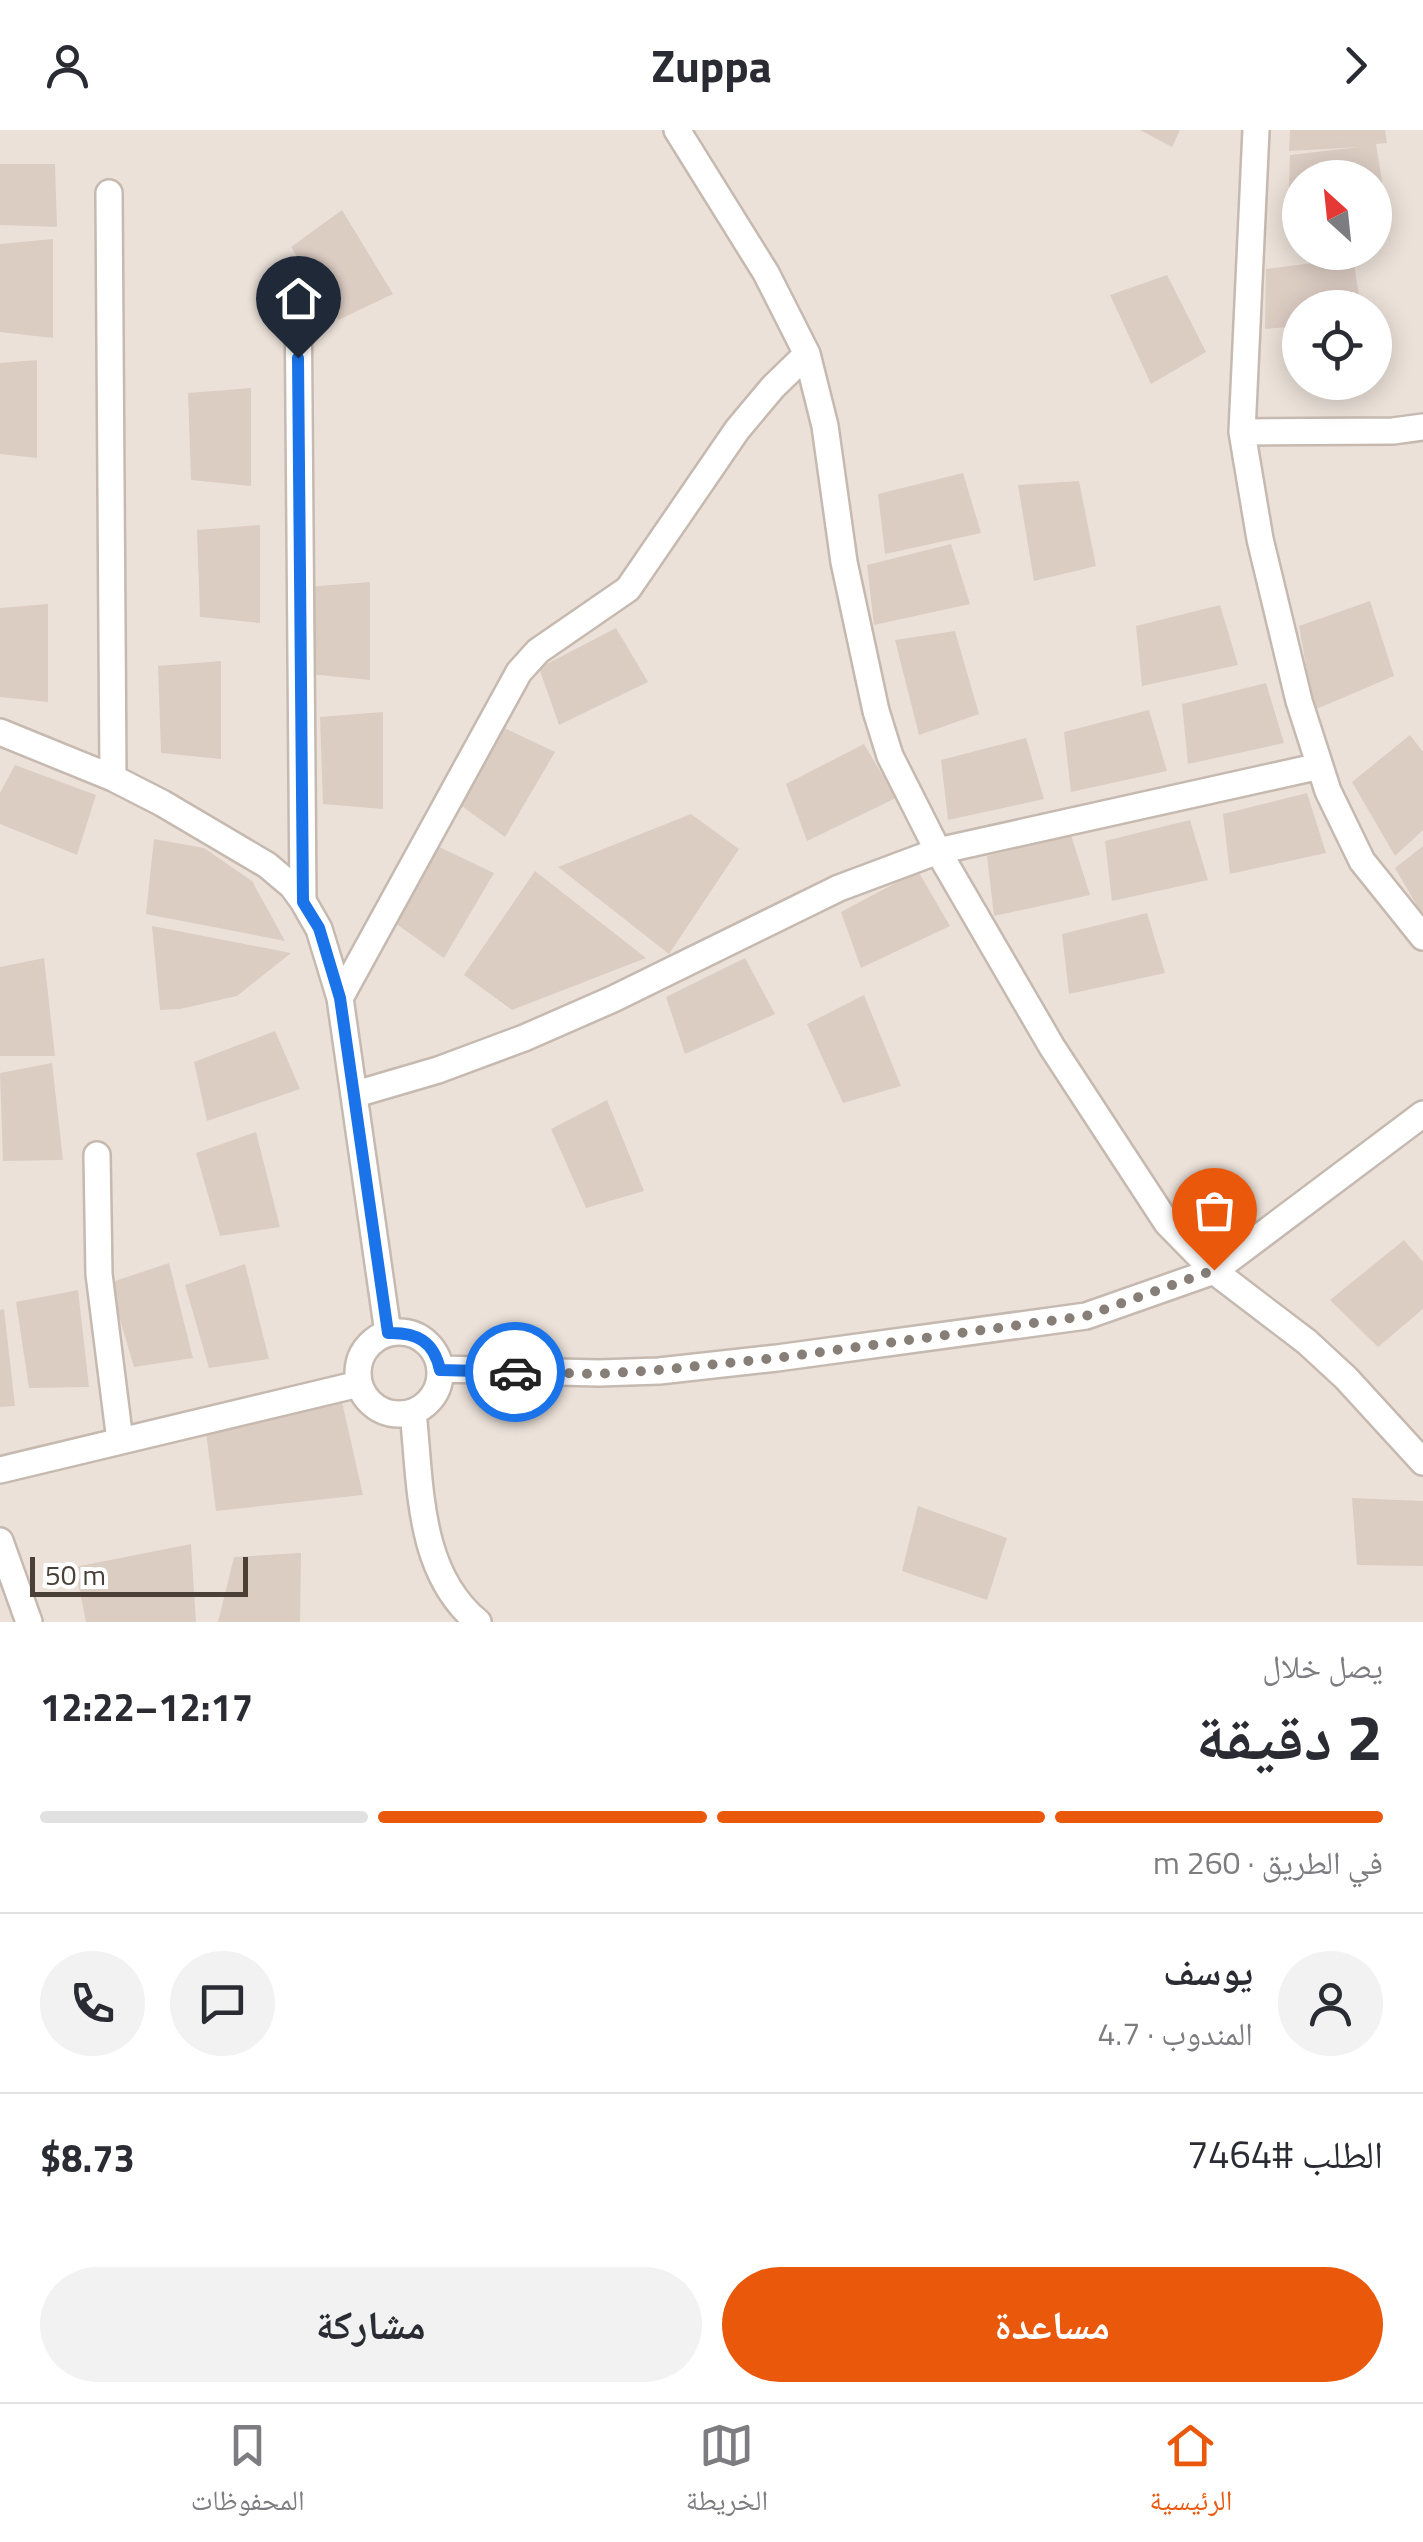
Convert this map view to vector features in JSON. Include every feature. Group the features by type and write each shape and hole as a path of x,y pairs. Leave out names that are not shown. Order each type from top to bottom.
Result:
{"street":[{"path":"677,130 766,273 808,354 825,426 844,562 876,711 890,756 938,851 1052,1047 1167,1222 1214,1270 1307,1342 1346,1378 1423,1462"},
{"path":"1256,130 1242,432 1248,480 1276,610 1328,791 1362,861 1423,937"},
{"path":"109,193 113,778"},
{"path":"298,285 303,902"},
{"path":"340,998 518,672 538,651 628,589 737,430 773,386 808,354"},
{"path":"1242,432 1394,431 1423,427"},
{"path":"0,732 113,778 248,852 292,886 303,902 319,928 340,998 388,1333"},
{"path":"356,1094 438,1070 524,1038 643,985 839,888 938,851 1320,766"},
{"path":"440,1370 598,1374 777,1358 1086,1316 1214,1270 1423,1114"},
{"path":"98,1155 99,1274 120,1441"},
{"path":"406,1332 420,1337 437,1356 440,1370 434,1395 413,1412 386,1412 365,1396 358,1370 369,1345 388,1333 406,1332"},
{"path":"0,1470 360,1384"},
{"path":"413,1412 424,1506 436,1566 459,1606 478,1622"},
{"path":"0,1541 29,1622"}],"shaded area":[{"path":"0,130 1423,130 1423,1622 0,1622"}],"building":[{"path":"1140,130 1180,130 1172,147"},
{"path":"1290,130 1385,130 1387,143 1376,144 1379,160 1290,160 1290,155 1359,147 1289,151"},
{"path":"0,164 55,164 57,227 0,225"},
{"path":"342,210 393,294 338,320 291,247"},
{"path":"53,239 53,338 0,332 0,244"},
{"path":"1266,269 1355,270 1358,290 1282,290 1282,328 1265,329"},
{"path":"1167,275 1206,352 1151,384 1110,295"},
{"path":"37,360 37,458 0,454 0,363"},
{"path":"251,388 251,486 191,480 188,393"},
{"path":"963,473 981,533 885,554 878,494"},
{"path":"1079,481 1096,566 1034,581 1018,485"},
{"path":"260,525 260,623 200,617 197,530"},
{"path":"951,544 970,604 874,625 867,565"},
{"path":"370,582 370,680 310,674 307,587"},
{"path":"1370,601 1394,676 1314,710 1299,626"},
{"path":"48,604 48,702 0,697 0,608"},
{"path":"1220,605 1238,665 1142,686 1136,626"},
{"path":"616,628 648,682 559,725 539,668"},
{"path":"955,631 979,714 919,735 895,640"},
{"path":"221,661 221,759 161,753 158,666"},
{"path":"1266,683 1284,743 1188,764 1182,704"},
{"path":"1149,710 1167,771 1071,792 1064,732"},
{"path":"383,712 383,809 323,804 320,717"},
{"path":"498,725 555,752 505,837 456,802"},
{"path":"1410,735 1423,752 1423,830 1395,856 1352,782"},
{"path":"1026,738 1044,799 948,820 941,760"},
{"path":"864,744 896,798 807,841 786,784"},
{"path":"15,765 96,795 77,855 0,824 0,793"},
{"path":"1307,793 1326,853 1230,874 1223,814"},
{"path":"691,814 739,849 669,954 558,867"},
{"path":"1190,820 1208,880 1112,901 1105,841"},
{"path":"1071,835 1090,895 994,916 987,856"},
{"path":"154,839 204,848 252,881 285,941 146,914"},
{"path":"437,846 494,873 444,958 395,923"},
{"path":"1423,846 1423,916 1395,868"},
{"path":"535,871 646,958 512,1010 464,975"},
{"path":"918,871 950,926 861,968 841,912"},
{"path":"1147,913 1165,973 1069,994 1062,934"},
{"path":"152,926 291,953 237,996 160,1010"},
{"path":"44,958 55,1056 0,1056 0,967"},
{"path":"745,958 775,1014 685,1054 666,997"},
{"path":"864,995 901,1086 843,1103 807,1024"},
{"path":"275,1031 300,1089 207,1121 194,1062"},
{"path":"52,1063 63,1160 3,1161 0,1073"},
{"path":"607,1100 644,1191 586,1208 551,1129"},
{"path":"256,1132 280,1227 220,1236 196,1153"},
{"path":"1404,1240 1423,1262 1423,1309 1378,1347 1330,1300"},
{"path":"169,1263 193,1358 134,1367 109,1283"},
{"path":"245,1264 269,1359 209,1368 185,1285"},
{"path":"78,1290 89,1387 29,1388 16,1302"},
{"path":"4,1309 15,1406 0,1407 0,1310"},
{"path":"342,1402 363,1495 216,1511 206,1432"},
{"path":"1352,1498 1423,1501 1423,1566 1357,1565"},
{"path":"918,1506 1007,1538 987,1600 902,1571"},
{"path":"191,1544 196,1622 86,1622 75,1567"},
{"path":"301,1553 300,1622 218,1622 234,1557"}],"way so far":[{"path":"515,1372 598,1374 659,1370 1086,1316 1214,1270"}],"route":[{"path":"298,358 303,902 319,928 336,975 388,1333 406,1332 420,1337 437,1356 440,1370 515,1372"}]}
